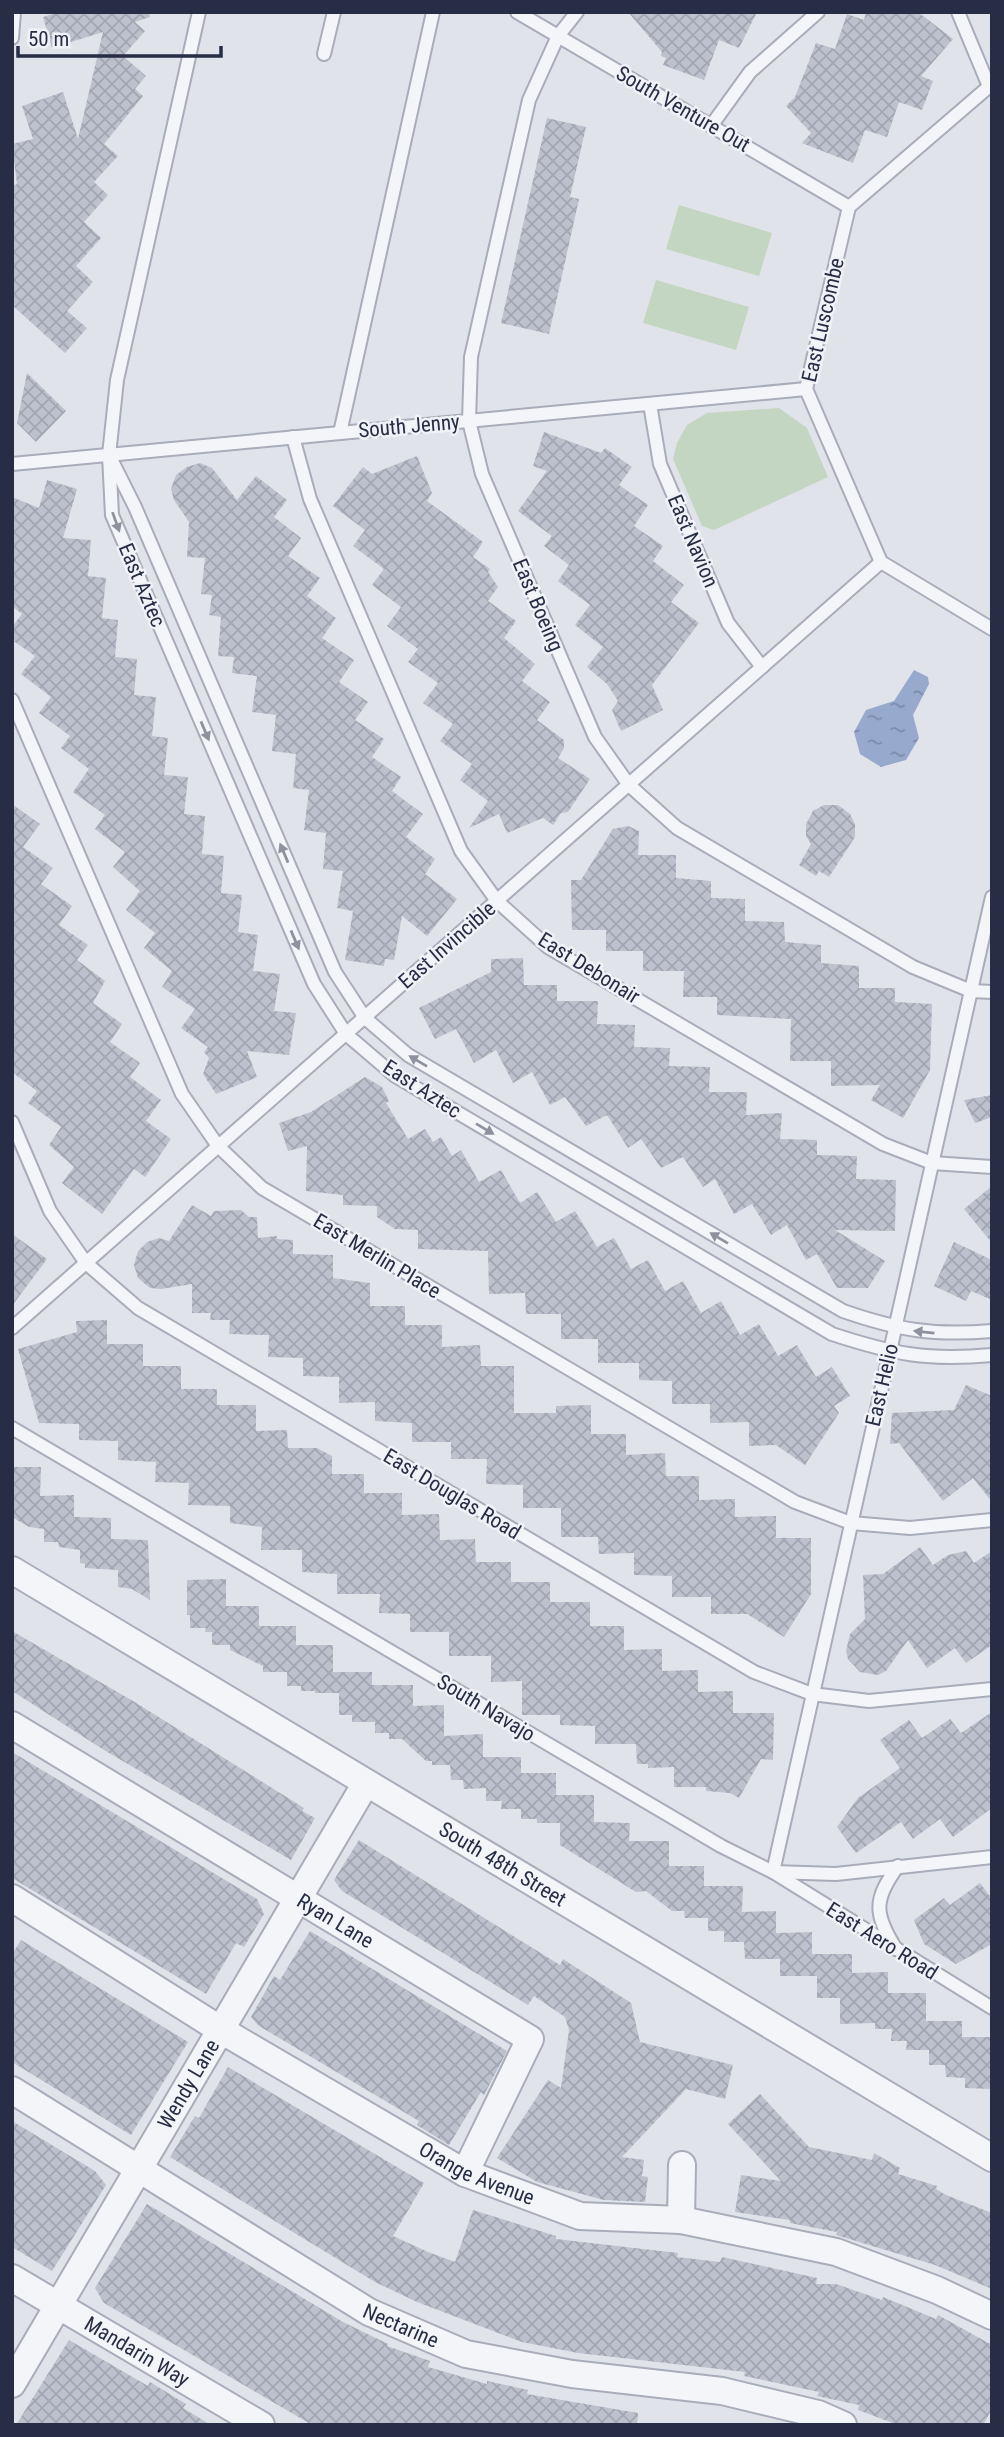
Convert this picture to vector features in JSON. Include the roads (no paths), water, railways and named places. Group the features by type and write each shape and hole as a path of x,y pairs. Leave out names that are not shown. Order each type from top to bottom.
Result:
{"street":[{"name":"South 48th Street","path":"12,1570 992,2158"},
{"name":"Ryan Lane","path":"12,1725 530,2039 465,2173"},
{"name":"Wendy Lane","path":"12,2384 366,1783"},
{"name":"Orange Avenue","path":"12,1898 221,2030 465,2173 580,2216 681,2220 836,2252 937,2290 992,2316"},
{"name":"Nectarine","path":"12,2090 369,2312 467,2354 572,2374 722,2391 818,2414 843,2425"},
{"path":"681,2220 682,2165"},
{"name":"Mandarin Way","path":"12,2278 261,2425"}],"lane":[{"path":"12,38 13,12"},
{"name":"East Aztec","path":"199,12 117,380 109,455 112,515 314,984 346,1034 394,1075 832,1334 889,1353 949,1359 992,1355"},
{"path":"324,54 334,12"},
{"path":"340,433 433,12"},
{"name":"South Venture Out","path":"517,12 849,207"},
{"name":"East Boeing","path":"577,12 558,36 526,114 471,357 469,421 482,474 595,737 629,785 677,828 913,967 971,991 992,992"},
{"path":"711,126 750,72 818,12"},
{"path":"849,207 990,84 958,12"},
{"name":"East Luscombe","path":"849,207 806,389 881,562"},
{"name":"South Jenny","path":"12,464 806,389"},
{"name":"East Navion","path":"650,404 660,464 729,623 762,667"},
{"name":"East Debonair","path":"293,437 310,499 461,851 497,901 548,947 883,1144 932,1163 992,1167"},
{"name":"East Aztec","path":"109,455 135,507 335,972 365,1018 408,1055 843,1311 895,1328 950,1335 992,1331"},
{"path":"881,562 992,629"},
{"name":"East Invincible","path":"12,1328 881,562"},
{"name":"East Merlin Place","path":"12,700 183,1094 218,1146 262,1188 795,1502 851,1523 910,1528 992,1520"},
{"name":"East Helio","path":"773,1872 992,897"},
{"name":"East Douglas Road","path":"12,1122 50,1211 86,1264 150,1315 754,1672 812,1694 869,1701 992,1689"},
{"name":"South Navajo","path":"12,1428 709,1839 773,1872 836,1874 992,1857"},
{"path":"898,1866 884,1886 878,1906 879,1923 898,1952"},
{"name":"East Aero Road","path":"773,1872 992,2008"}],"water":[{"path":"914,670 928,677 929,684 913,715 919,738 906,760 881,767 860,754 854,732 866,710 894,701"}]}
